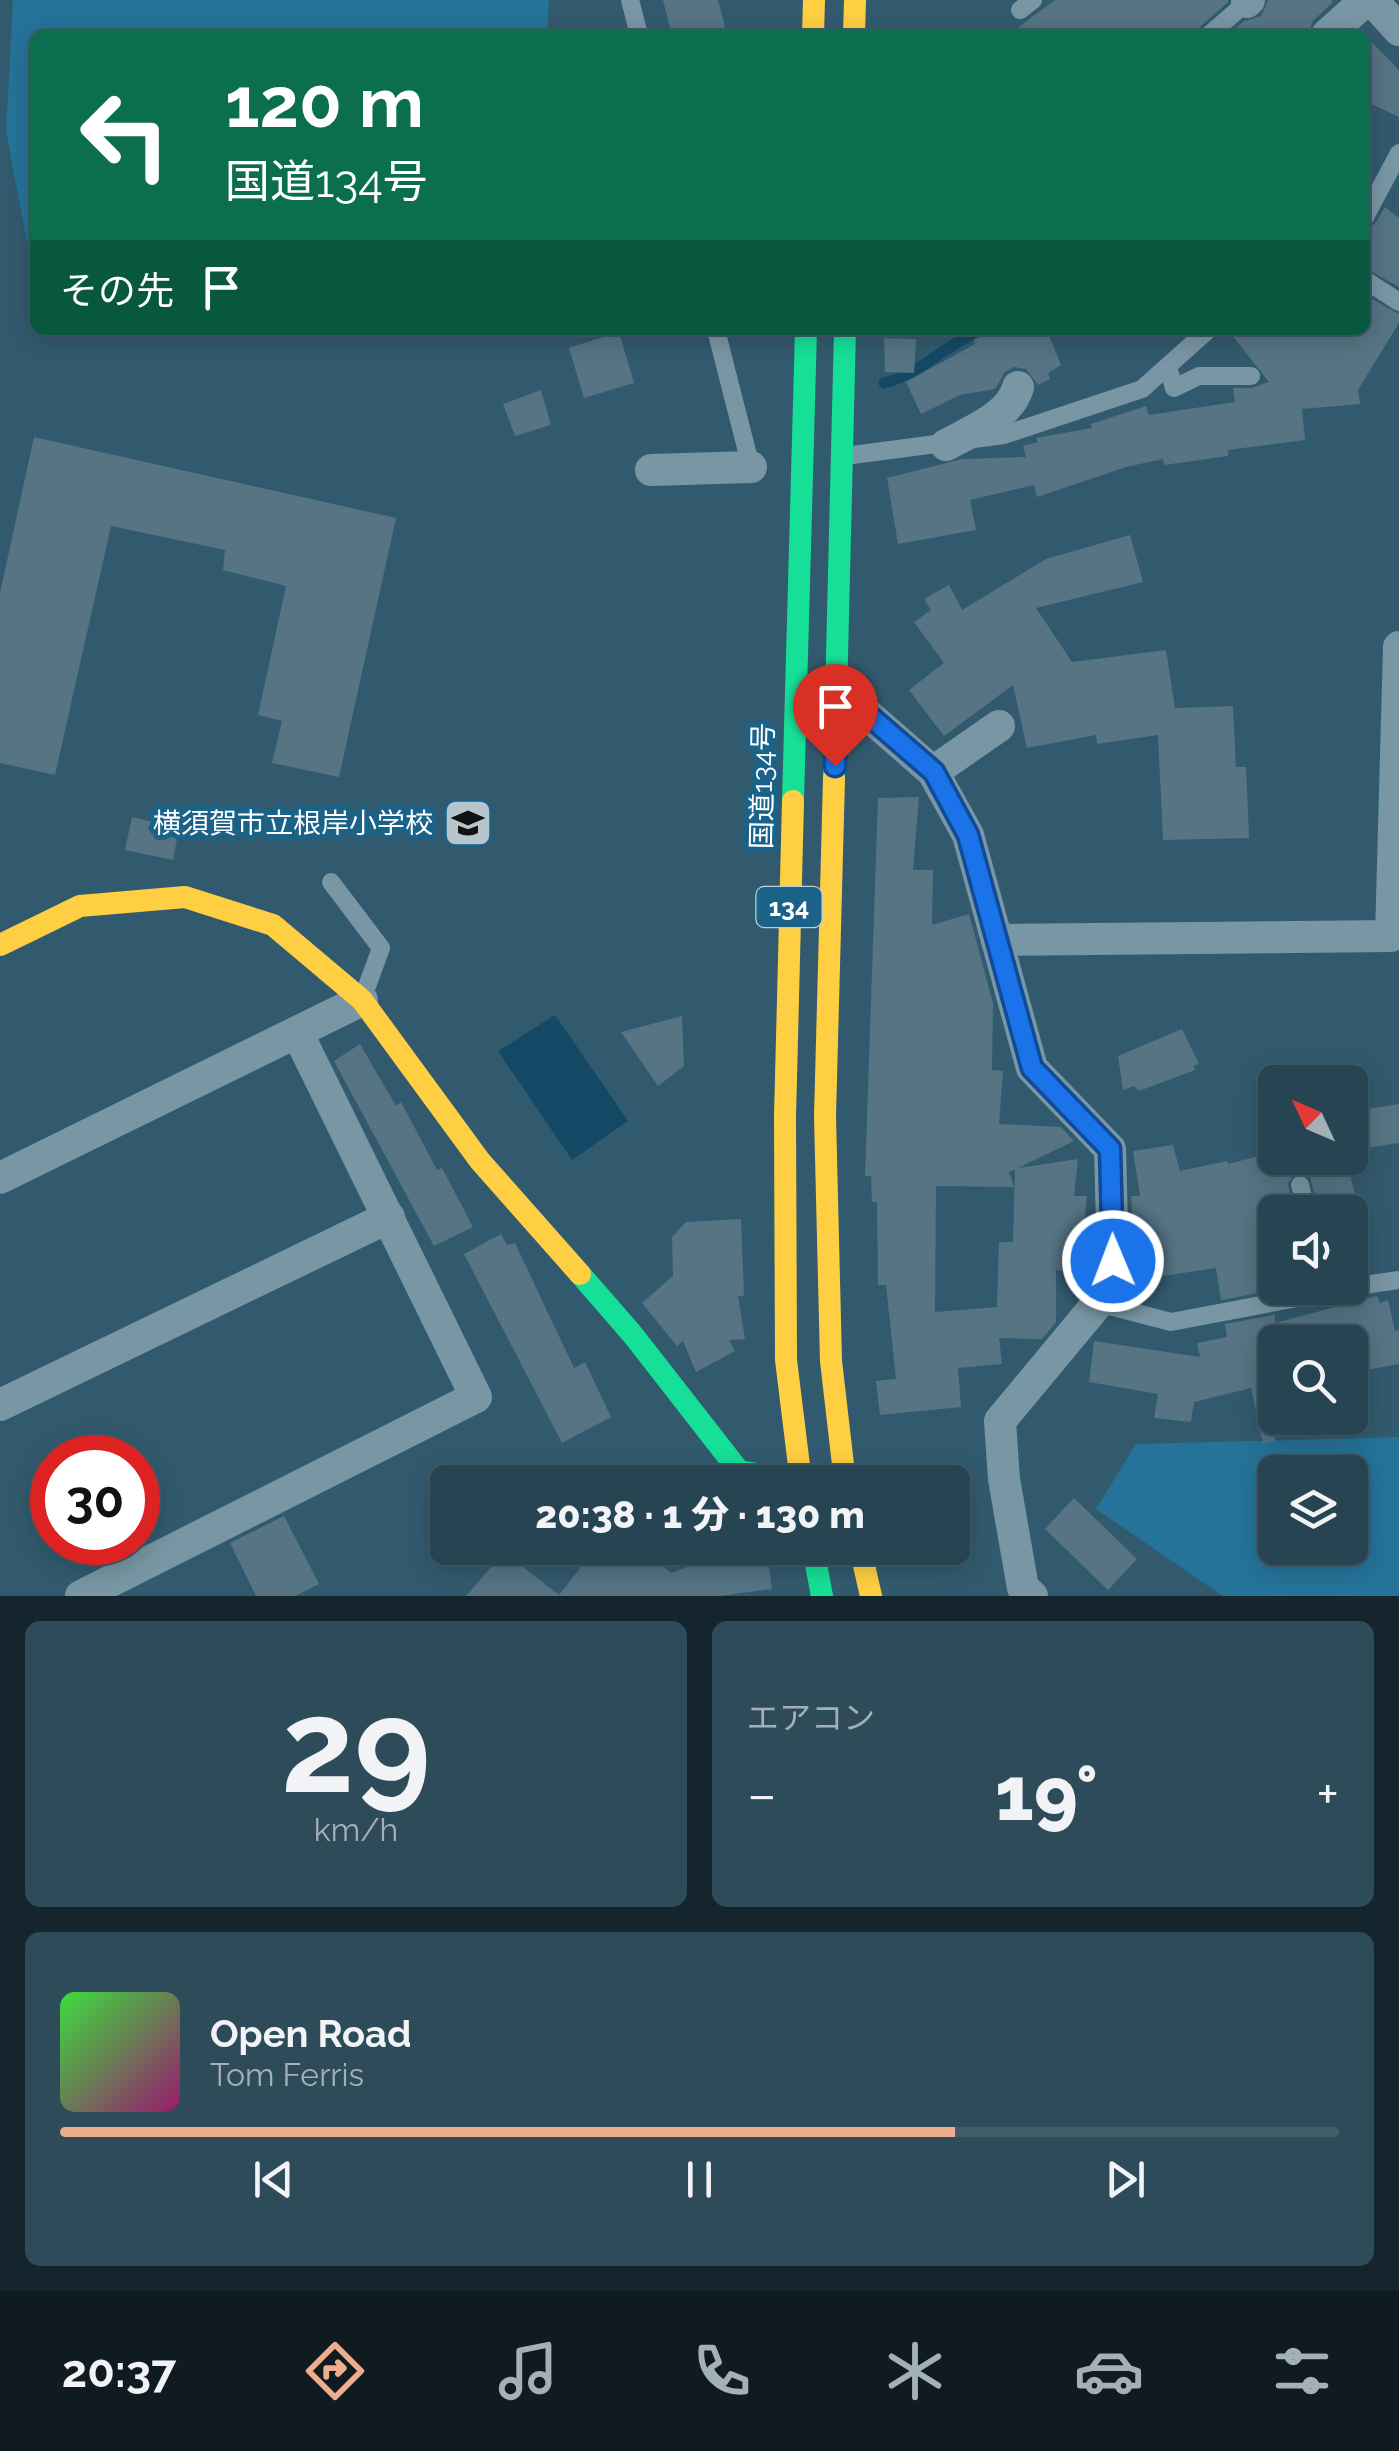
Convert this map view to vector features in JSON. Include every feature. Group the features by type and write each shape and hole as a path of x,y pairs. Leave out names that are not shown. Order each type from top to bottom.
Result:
{"main road":[{"path":"813,30 814,0"},
{"path":"854,30 855,0"},
{"name":"国道134号","path":"798,1465 786,1360 785,1117 806,335"},
{"name":"134","path":"842,1465 831,1362 826,1116 845,335"},
{"path":"0,945 80,906 185,897 272,925 362,1000 480,1161 632,1335 735,1465"},
{"path":"816,1565 822,1596"},
{"path":"864,1565 871,1596"}],"street":[{"path":"1332,30 1369,0 1399,30"},
{"path":"946,445 991,419 1015,398 1018,387"},
{"path":"651,470 751,466"},
{"path":"997,940 1391,936 1399,647"},
{"path":"837,688 934,772 968,835 1032,1068 1110,1149 1113,1261 1098,1303 1000,1422 1020,1593"},
{"path":"934,772 999,726"},
{"path":"0,1178 362,1000"},
{"path":"81,1596 476,1396 297,1032"},
{"path":"0,1405 389,1217"}],"lane":[{"path":"630,0 638,30"},
{"path":"1215,30 1248,1"},
{"path":"1370,208 1399,154"},
{"path":"1370,283 1399,302"},
{"path":"717,335 751,466"},
{"path":"841,456 1004,435 1142,390 1203,335"},
{"path":"1168,367 1174,388 1200,376 1251,376"},
{"path":"331,882 381,948 362,1000"},
{"path":"1300,1185 1303,1195"},
{"path":"1368,1285 1398,1279"},
{"path":"1098,1303 1171,1322 1258,1304"}],"shaded area":[{"path":"13,0 549,0 547,30 30,30 30,242 6,131"},
{"path":"555,1015 628,1121 572,1160 498,1051"},
{"path":"1399,1437 1399,1596 1223,1596 1096,1509 1136,1444"}],"building":[{"path":"663,0 718,0 726,30 671,30"},
{"path":"1055,0 1228,0 1199,30 1015,30"},
{"path":"1268,0 1333,2 1313,21 1310,30 1234,30 1244,21 1261,16"},
{"path":"1370,40 1399,70 1399,117 1370,103"},
{"path":"1385,207 1399,218 1399,287 1370,271 1370,226"},
{"path":"1370,298 1399,314 1399,323 1358,390 1360,404 1302,409 1305,440 1228,450 1228,456 1164,465 1163,459 1126,467 1037,497 1034,485 970,500 976,530 898,544 887,478 962,459 1026,457 1023,446 1038,442 1036,438 1092,428 1091,424 1146,406 1149,415 1235,402 1233,388 1252,388 1269,382 1232,335 1370,335"},
{"path":"620,335 634,383 584,398 569,348"},
{"path":"989,335 1049,335 1061,365 1048,373 1050,379 1038,385 1026,369 1014,367 1005,372 995,389 960,395 921,414 906,382 975,344 974,339"},
{"path":"884,338 916,339 914,373 885,372"},
{"path":"541,390 551,425 515,436 503,404"},
{"path":"34,437 396,518 339,777 272,763 282,721 258,715 286,586 223,570 225,550 111,526 55,775 0,763 0,593"},
{"path":"1130,535 1143,582 1036,608 1072,662 1166,650 1175,708 1233,706 1236,767 1246,767 1249,838 1163,840 1158,735 1097,744 1096,735 1027,748 1013,685 944,736 909,690 944,663 914,622 931,610 924,599 949,585 962,610 1046,559"},
{"path":"919,797 913,870 933,870 932,925 969,914 993,1003 992,1070 1003,1071 999,1124 1061,1127 1074,1141 1018,1168 1078,1159 1074,1196 1087,1196 1080,1274 1056,1270 1056,1322 1042,1339 999,1338 1002,1364 958,1368 961,1407 880,1415 876,1381 896,1379 886,1285 878,1285 877,1202 872,1202 871,1176 865,1176 878,798","holes":["1015,1170 1013,1242 999,1242 997,1307 935,1312 936,1186 1014,1187 1009,1172"]},
{"path":"132,817 179,828 173,860 125,850"},
{"path":"682,1016 684,1066 658,1086 621,1032"},
{"path":"1182,1029 1199,1064 1193,1066 1195,1070 1139,1091 1134,1086 1123,1090 1118,1056"},
{"path":"360,1044 396,1106 401,1102 437,1170 442,1168 473,1227 434,1246 334,1061"},
{"path":"1399,1104 1399,1143 1368,1148 1368,1109"},
{"path":"1173,1145 1180,1171 1258,1156 1258,1175 1294,1175 1288,1183 1290,1195 1258,1195 1258,1293 1221,1300 1216,1268 1136,1280 1131,1196 1140,1196 1133,1151"},
{"path":"1303,1175 1350,1175 1355,1195 1315,1195 1310,1177"},
{"path":"741,1219 744,1296 738,1296 745,1339 729,1340 735,1351 696,1372 683,1341 677,1346 642,1303 673,1276 672,1237 686,1222"},
{"path":"501,1234 507,1245 515,1243 574,1368 585,1362 611,1417 562,1443 464,1254"},
{"path":"1377,1296 1380,1303 1388,1300 1395,1331 1399,1330 1399,1364 1368,1370 1368,1325 1258,1325 1258,1420 1251,1388 1194,1402 1191,1422 1154,1418 1158,1394 1089,1382 1094,1341 1200,1357 1197,1343 1227,1337 1225,1324 1275,1315 1275,1323 1343,1305 1368,1305 1368,1298"},
{"path":"1261,1435 1275,1435 1275,1442 1263,1443"},
{"path":"1074,1498 1137,1559 1108,1590 1045,1529"},
{"path":"284,1516 319,1584 295,1596 256,1596 230,1543"},
{"path":"493,1565 521,1565 559,1595 583,1565 663,1565 671,1573 693,1565 769,1565 772,1589 719,1596 466,1596"}],"waterway":[{"path":"884,383 910,373 972,335"}],"traffic: fast":[{"path":"793,801 806,335"},
{"path":"834,778 845,335"},
{"path":"580,1274 734,1465"},
{"path":"816,1565 822,1596"}],"traffic: slow":[{"path":"813,30 814,0"},
{"path":"854,30 855,0"},
{"path":"834,778 825,1116 831,1361 843,1465"},
{"path":"793,801 785,1117 786,1360 799,1465"},
{"path":"0,945 80,906 185,897 273,925 362,1000 480,1161 580,1274"},
{"path":"864,1565 871,1596"}],"place":[{"name":"横須賀市立根岸小学校","path":"468,823"}],"route":[{"path":"835,766 837,688 934,772 968,835 1032,1068 1110,1149 1113,1261"}]}
